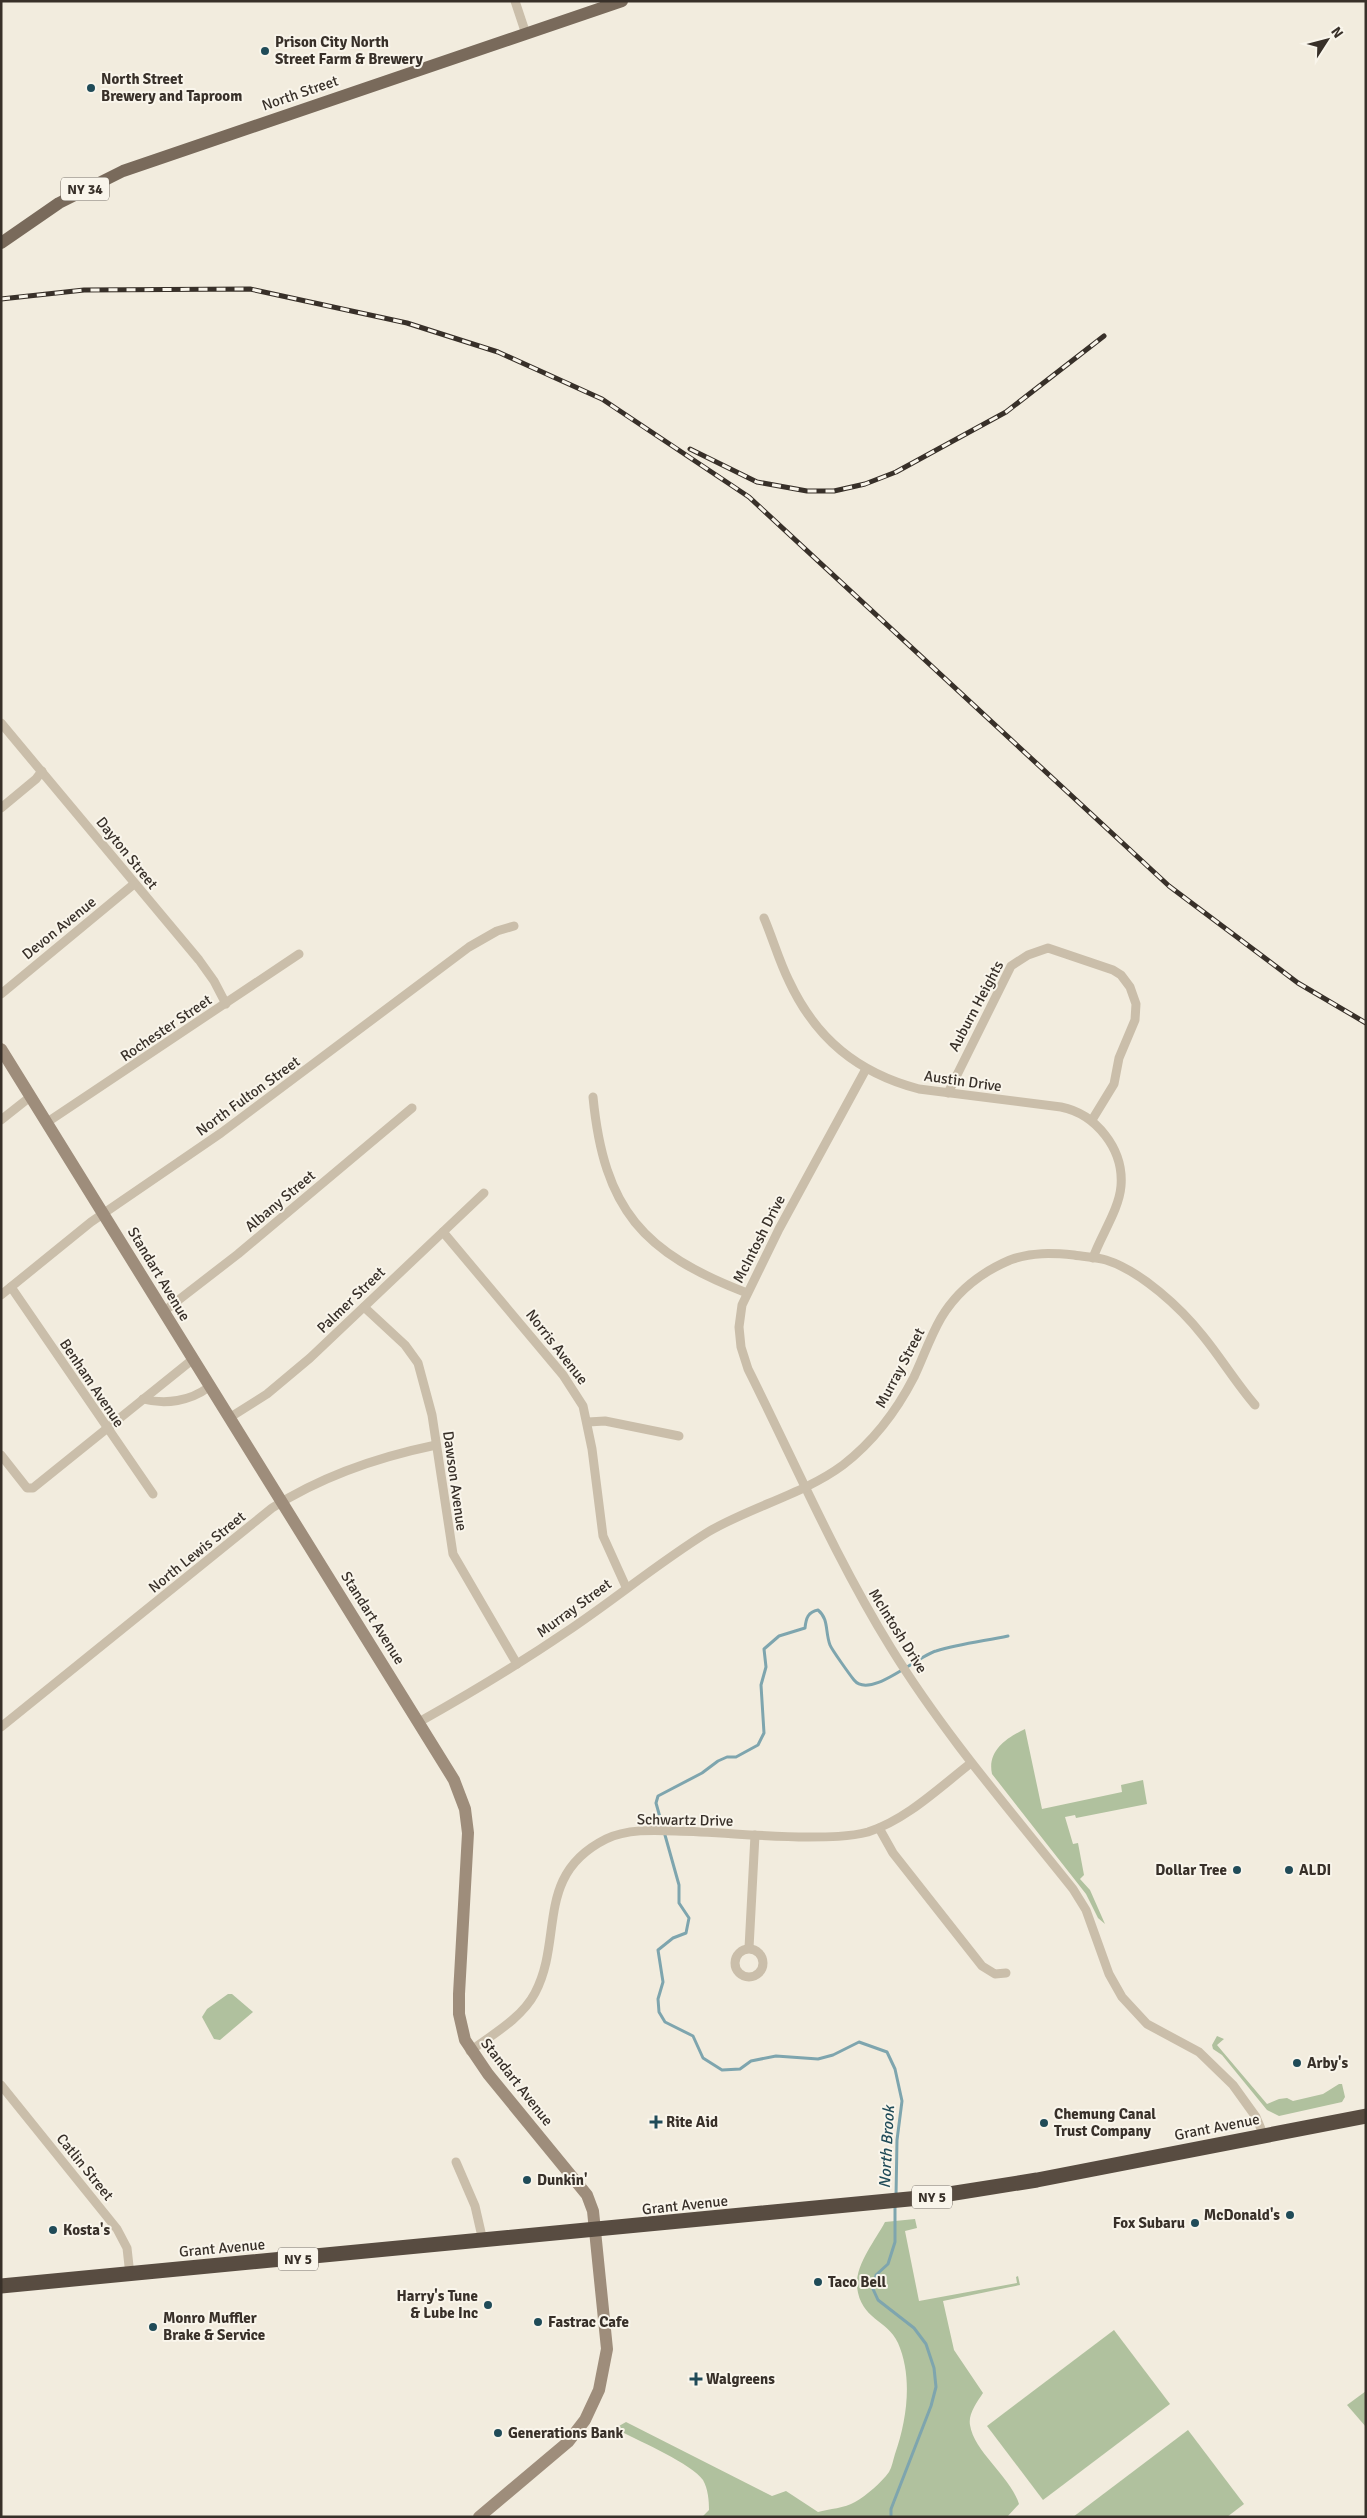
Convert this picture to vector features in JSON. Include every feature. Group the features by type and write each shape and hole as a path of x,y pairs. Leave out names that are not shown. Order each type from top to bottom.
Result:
{"highway":[{"name":"Grant Avenue","path":"1,2286 483,2242 930,2197 995,2188 1366,2116"}],"main road":[{"name":"North Street","path":"1,243 59,203 123,171 622,1"}],"street":[{"path":"515,1 526,34"},
{"name":"Dayton Street","path":"1,723 198,960 216,985 226,1004"},
{"path":"1,808 36,780 42,771"},
{"name":"Devon Avenue","path":"1,994 134,884"},
{"name":"Austin Drive","path":"764,918 789,982 813,1022 844,1054 866,1069 900,1084 948,1093 1074,1109 1092,1120 1112,1146 1118,1160 1121,1186 1112,1214 1093,1258"},
{"name":"North Fulton Street","path":"1,1295 103,1214 221,1133 468,948 497,931 514,926"},
{"name":"Auburn Heights","path":"948,1093 1011,966 1028,955 1048,948 1117,972 1130,987 1136,1004 1135,1020 1121,1051 1114,1084 1092,1120"},
{"name":"Rochester Street","path":"46,1123 299,954"},
{"name":"Standart Avenue","path":"1,1049 192,1360 419,1722 454,1780 462,1798 467,1822 459,1994 462,2030 470,2051 587,2195 593,2211 596,2231 607,2350 599,2390 585,2420 568,2442 479,2517"},
{"name":"McIntosh Drive","path":"866,1069 746,1293 740,1320 741,1347 748,1369 803,1486 860,1595 891,1648 926,1701 972,1764 1072,1889 1086,1910 1109,1974 1122,1997 1147,2024 1199,2052 1233,2085 1256,2117 1264,2136"},
{"path":"1,1120 30,1097"},
{"path":"593,1097 596,1126 606,1169 631,1217 647,1237 678,1262 746,1293"},
{"name":"Albany Street","path":"163,1312 238,1254 412,1108"},
{"name":"Palmer Street","path":"229,1418 282,1383 484,1193"},
{"name":"Norris Avenue","path":"443,1232 564,1374 583,1406 588,1422 603,1536 626,1587"},
{"name":"Murray Street","path":"419,1722 517,1664 568,1631 660,1562 711,1530 840,1467 882,1427 914,1376 942,1317 969,1284 1002,1264 1028,1254 1056,1254 1093,1258 1115,1263 1129,1270 1154,1288 1191,1321 1255,1405"},
{"name":"Benham Avenue","path":"11,1287 153,1494"},
{"name":"Dawson Avenue","path":"364,1307 405,1345 418,1363 427,1393 453,1554 517,1664"},
{"path":"2,1456 16,1477 31,1489 192,1360"},
{"path":"143,1399 162,1401 190,1399 209,1387"},
{"path":"588,1422 606,1421 679,1436"},
{"name":"North Lewis Street","path":"1,1727 282,1502 310,1485 354,1468 436,1445"},
{"name":"Schwartz Drive","path":"470,2051 511,2020 532,1997 545,1959 558,1891 571,1867 591,1847 613,1836 646,1831 836,1837 856,1835 879,1828 900,1817 972,1764"},
{"path":"879,1828 893,1853 982,1966 996,1974 1006,1972"},
{"path":"748,1948 755,1835"},
{"name":"Catlin Street","path":"1,2085 117,2229 127,2248 130,2275"},
{"path":"456,2162 475,2206 483,2242"}],"green space":[{"path":"1025,1729 1042,1809 1122,1792 1121,1785 1143,1780 1147,1804 1076,1818 1075,1815 1065,1817 1073,1844 1078,1843 1084,1875 1080,1879 1090,1890 1105,1924 1098,1918 1086,1894 992,1774 992,1759 999,1746"},
{"path":"228,1994 232,1994 253,2012 220,2040 214,2039 202,2017 207,2009"},
{"path":"1217,2036 1224,2039 1217,2045 1267,2104 1279,2099 1287,2098 1293,2101 1323,2094 1339,2084 1342,2084 1345,2097 1342,2102 1279,2116 1267,2110 1222,2055 1213,2049 1212,2045"},
{"path":"915,2219 917,2228 905,2231 919,2301 1017,2283 1016,2277 1018,2276 1020,2285 943,2301 954,2350 983,2393 970,2417 973,2435 985,2455 1009,2484 1019,2504 1007,2517 702,2517 709,2510 708,2495 703,2480 678,2460 622,2432 619,2426 626,2422 772,2496 786,2491 818,2512 855,2502 874,2488 889,2472 903,2427 907,2398 906,2370 903,2356 893,2335 869,2313 859,2298 857,2279 866,2253 885,2222"},
{"path":"1114,2330 1170,2404 1043,2500 987,2426"},
{"path":"1366,2391 1366,2427 1347,2405"},
{"path":"1188,2430 1244,2504 1227,2517 1073,2517"}],"waterway":[{"name":"North Brook","path":"896,2196 897,2140 902,2101 895,2069 887,2052 859,2042 833,2055 818,2059 776,2056 751,2061 740,2069 722,2070 703,2058 693,2036 665,2022 659,2012 658,1999 663,1982 658,1950 673,1938 686,1933 689,1918 679,1903 679,1885 656,1803 658,1796 702,1773 718,1761 727,1757 736,1757 758,1745 764,1733 761,1685 766,1667 764,1649 779,1636 805,1628 808,1616 812,1612 818,1610 824,1617 830,1645 854,1680 861,1685 871,1685 882,1681 936,1651 1008,1636"},
{"name":"North Brook","path":"891,2517 891,2509 931,2406 936,2387 934,2368 926,2344 914,2328 878,2300 873,2289 876,2275 888,2264 895,2242 895,2205"}],"railway":[{"path":"1,299 84,290 250,289 407,323 498,352 602,399 749,497 1169,886 1298,983 1366,1023"},
{"path":"690,449 757,482 807,491 834,491 865,484 896,472 1006,412 1104,336"}],"place":[{"name":"Prison City North Street Farm & Brewery","path":"265,51"},
{"name":"North Street Brewery and Taproom","path":"91,88"},
{"name":"Dollar Tree","path":"1237,1870"},
{"name":"ALDI","path":"1289,1870"},
{"name":"Arby's","path":"1297,2063"},
{"name":"Rite Aid","path":"656,2122"},
{"name":"Chemung Canal Trust Company","path":"1044,2123"},
{"name":"Dunkin'","path":"527,2180"},
{"name":"McDonald's","path":"1290,2215"},
{"name":"Fox Subaru","path":"1195,2223"},
{"name":"Kosta's","path":"53,2230"},
{"name":"Taco Bell","path":"818,2282"},
{"name":"Harry's Tune & Lube Inc","path":"488,2305"},
{"name":"Fastrac Cafe","path":"538,2322"},
{"name":"Monro Muffler Brake & Service","path":"153,2327"},
{"name":"Walgreens","path":"696,2379"},
{"name":"Generations Bank","path":"498,2433"}]}
